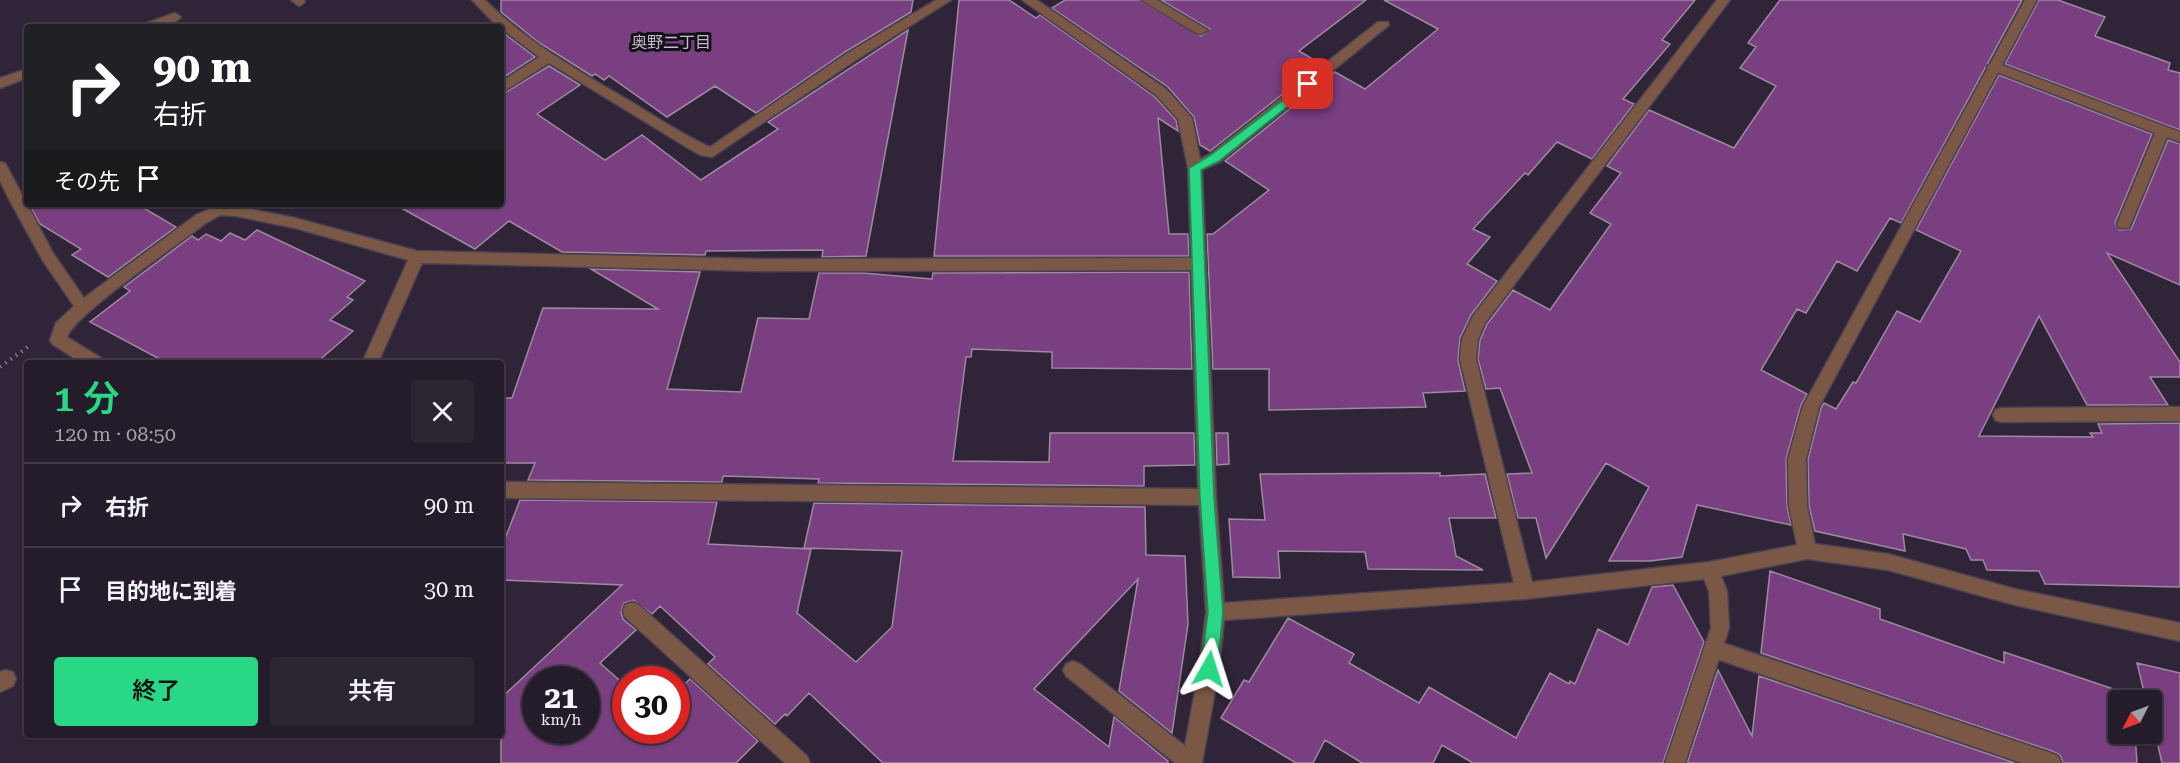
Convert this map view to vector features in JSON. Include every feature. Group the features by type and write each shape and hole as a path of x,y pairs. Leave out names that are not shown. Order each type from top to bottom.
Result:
{"street":[{"path":"478,0 502,24"},
{"path":"504,26 549,57 656,124 705,151 712,152 850,57 945,0"},
{"path":"1028,0 1161,92 1185,118 1195,168 1207,498 1215,612 1209,669 1192,763 1073,670"},
{"path":"1147,0 1201,30"},
{"path":"1525,591 1468,359 1470,339 1479,320 1724,0"},
{"path":"1807,550 1798,506 1797,459 1811,406 2031,0"},
{"path":"157,24 175,17"},
{"path":"1195,168 1215,158 1383,26"},
{"path":"504,86 549,57"},
{"path":"1994,66 2180,137"},
{"path":"0,83 24,74"},
{"path":"2124,225 2163,131"},
{"path":"0,167 47,255 70,292 83,307"},
{"path":"90,360 58,340 62,327 83,307 201,219 218,210 236,211 295,223 417,257 759,265 1198,264"},
{"path":"371,360 417,257"},
{"path":"2001,416 2180,414"},
{"path":"504,490 1207,498"},
{"path":"1215,612 1525,591 1709,570 1807,550 1888,562 2015,597 2180,632"},
{"path":"1675,763 1720,628 1721,609 1718,591 1709,570"},
{"path":"632,610 800,763"},
{"path":"1714,649 2051,763"}],"building":[{"path":"501,0 913,0 911,12 845,52 756,113 715,86 667,117 609,76 604,80 595,74 592,76 538,42 501,12"},
{"path":"959,0 1009,0 1036,18 1040,15 1155,97 1176,120 1178,131 1158,118 1169,234 1188,234 1189,256 934,256"},
{"path":"1065,0 1139,0 1201,36 1210,29 1161,0 1366,0 1299,51 1321,64 1210,151 1200,145 1194,117 1168,87 1052,8"},
{"path":"1384,0 1695,0 1662,40 1670,44 1623,99 1634,104 1592,159 1557,142 1528,175 1525,173 1473,229 1490,237 1467,264 1497,281 1471,315 1460,338 1458,360 1465,391 1423,393 1426,407 1269,410 1269,369 1213,369 1207,234 1213,234 1269,190 1225,161 1335,72 1365,89 1438,29"},
{"path":"1780,0 2022,0 1901,223 1890,218 1857,271 1837,261 1806,313 1797,309 1761,370 1807,394 1801,405 1786,459 1787,506 1791,525 1697,505 1682,557 1650,561 1609,561 1649,487 1606,463 1546,558 1536,518 1518,518 1507,474 1532,473 1500,388 1486,389 1478,359 1480,340 1487,324 1513,290 1550,310 1611,224 1590,213 1621,173 1607,166 1649,110 1734,148 1776,86 1740,68 1756,47 1748,43"},
{"path":"2039,0 2058,0 2105,17 2095,36 2170,63 2168,70 2180,73 2180,130 2005,64"},
{"path":"908,30 866,256 822,257 823,250 706,251 705,255 562,252 509,221 475,249 399,207 504,207 504,93 549,66 580,85 537,114 605,160 642,135 701,180 778,129 768,122"},
{"path":"504,33 535,57 504,77"},
{"path":"1999,75 2152,134 2115,223 2119,230 2131,229 2168,140 2180,144 2180,285 2107,253 2180,362 2180,377 2150,377 2168,405 2087,405 2039,316 1979,436 2093,437 2090,433 2102,433 2098,424 2180,423 2180,587 2045,584 2039,571 1987,570 1983,560 1971,560 1966,549 1903,534 1905,551 1815,531 1809,506 1808,459 1821,408 1824,403 1836,409 1853,382 1856,383 1897,311 1920,322 1961,251 1916,230"},
{"path":"31,207 142,207 176,227 108,277 72,255 81,249 40,224"},
{"path":"257,230 365,281 347,297 353,300 330,320 353,331 319,360 161,360 90,322 130,291 124,287 192,236 198,240 206,234 221,241 230,233 245,240"},
{"path":"591,269 700,272 667,389 741,392 758,318 809,319 819,273 863,273 932,279 933,273 1189,272 1192,369 1052,368 1052,352 972,349 971,357 966,357 953,461 1049,462 1050,433 1194,433 1195,465 1144,466 1144,486 818,483 819,479 723,476 722,482 528,480 535,463 504,463 504,398 512,398 543,308 658,309"},
{"path":"1216,433 1228,433 1229,464 1217,465"},
{"path":"1440,473 1440,476 1485,474 1496,518 1449,518 1456,556 1483,570 1368,569 1365,552 1278,551 1280,578 1233,577 1229,519 1265,520 1260,474"},
{"path":"520,500 717,502 708,544 811,549 797,613 856,662 892,627 902,551 804,548 814,503 1145,507 1146,555 1185,556 1188,624 1172,733 1119,691 1138,579 1034,689 1109,747 1114,717 1168,763 883,763 809,693 787,716 785,714 775,724 708,664 715,657 660,606 652,614 633,600 624,603 621,612 623,619 636,630 600,663 612,674 612,744 690,744 690,679 758,741 736,763 501,763 501,738 504,738 504,695 522,678 522,744 600,744 600,666 535,666 622,585 504,580 504,541"},
{"path":"1770,571 1880,609 1880,619 2004,663 2004,652 2116,690 2108,690 2108,744 2136,744 2137,763 2063,763 2060,755 2052,751 1761,653"},
{"path":"1673,585 1704,642 1663,763 1473,763 1442,745 1433,763 1362,763 1325,740 1313,763 1296,763 1221,718 1244,680 1249,682 1288,618 1354,654 1349,663 1419,703 1429,687 1516,738 1550,673 1569,684 1570,681 1575,684 1598,629 1628,645 1652,587"},
{"path":"2137,663 2180,673 2180,763 2162,763 2158,744 2162,744 2162,690 2144,690"},
{"path":"1718,670 1752,736 1759,676 2015,763 1687,763"}],"district":[{"name":"奥野二丁目","path":"671,42"}],"route":[{"path":"1209,669 1215,612 1207,498 1195,168 1215,158 1308,84"}]}
